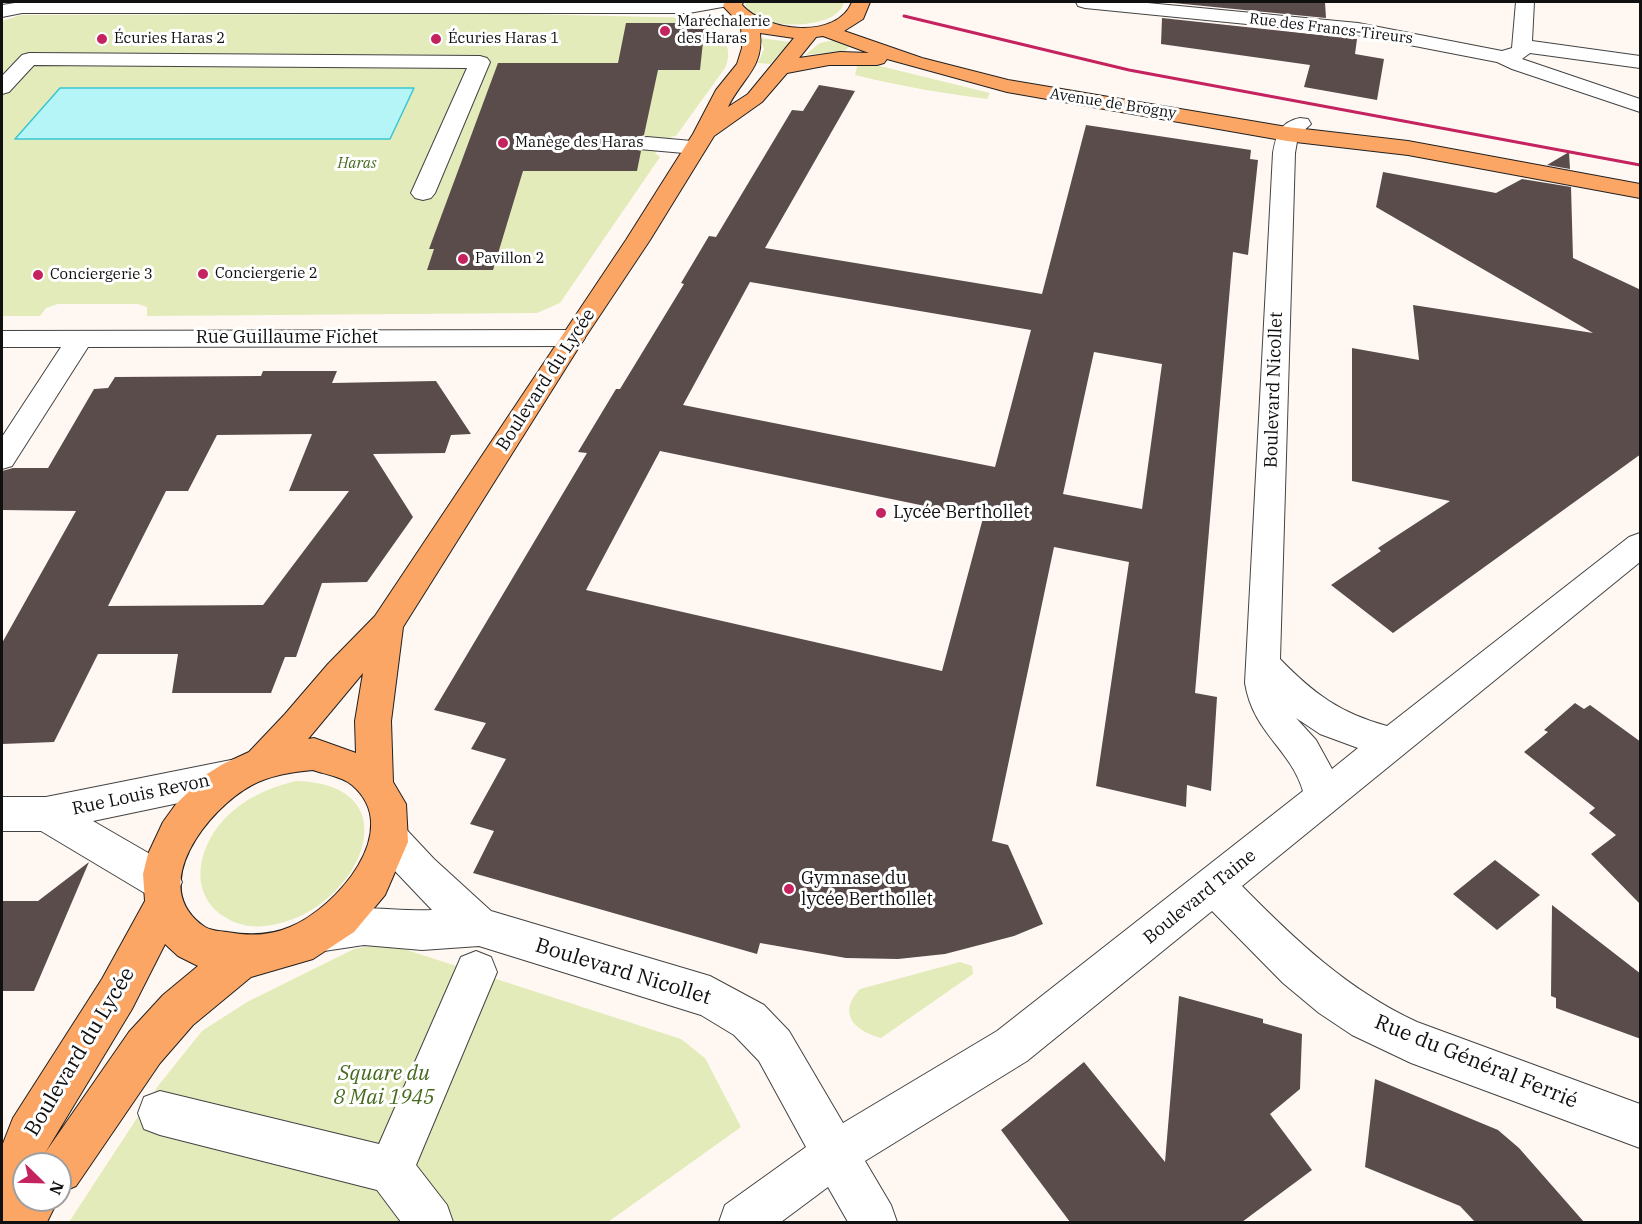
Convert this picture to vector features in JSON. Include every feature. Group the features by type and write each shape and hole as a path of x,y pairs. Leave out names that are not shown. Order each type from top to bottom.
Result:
{"main road":[{"path":"734,2 732,6 737,16 750,25 778,32 817,31 857,10"},
{"name":"Avenue de Brogny","path":"857,10 893,37 1006,69 1294,129"},
{"name":"Boulevard du Lycée","path":"249,769 297,725 340,674 387,625 638,240 699,140 726,90 747,65 752,48 750,25"},
{"name":"Boulevard du Lycée","path":"699,140 755,98 817,31"},
{"name":"Avenue de Brogny","path":"817,31 915,62 1007,86 1294,129 1641,191"},
{"path":"781,68 838,57 915,62"},
{"name":"Boulevard du Lycée","path":"375,781 373,721 387,625"},
{"path":"322,755 339,758 359,767 375,781 386,798 390,818 390,839 384,858 368,888 344,916 324,931 285,949 245,956 222,954 194,942 185,937 173,922 163,894 166,858 182,826 193,811 213,792 249,769 288,756 322,755"},
{"name":"Boulevard du Lycée","path":"2,1203 28,1134 117,994 163,894"},
{"path":"72,1156 156,1032 195,994 245,956"}],"street":[{"path":"2,11 22,7 663,8 721,2"},
{"name":"Rue des Francs-Tireurs","path":"1084,2 1227,9 1374,31 1503,57 1519,65 1641,106"},
{"path":"1503,57 1517,54 1523,39 1525,2"},
{"path":"1523,39 1641,48"},
{"path":"1523,39 1641,62"},
{"path":"2,56 29,59 480,62 423,193"},
{"path":"2,88 29,59"},
{"name":"Boulevard Nicollet","path":"1294,129 1284,165 1262,663 1263,699 1271,714 1309,760 1324,797"},
{"path":"646,144 699,140"},
{"name":"Rue Guillaume Fichet","path":"2,339 572,338"},
{"path":"2,459 80,339"},
{"name":"Boulevard Taine","path":"742,1222 836,1153 1012,1046 1215,886 1390,742 1641,545"},
{"path":"1262,663 1308,709 1324,720 1347,730 1390,742"},
{"name":"Rue Louis Revon","path":"2,814 46,814 249,769"},
{"name":"Rue Louis Revon","path":"46,814 163,894"},
{"name":"Boulevard Nicollet","path":"390,839 420,872 479,927"},
{"name":"Rue du Général Ferrié","path":"1215,886 1301,971 1353,1011 1379,1027 1641,1126"},
{"name":"Boulevard Nicollet","path":"324,931 364,926 423,930 479,927 710,997 730,1007 749,1020 774,1046 874,1222"},
{"path":"391,1170 476,972"},
{"path":"160,1113 391,1170 430,1222"}],"green space":[{"path":"745,2 844,2 838,12 827,19 794,24 761,19 750,12"},
{"name":"Haras","path":"524,14 699,18 713,27 723,38 728,52 725,68 676,136 671,137 655,153 660,157 560,303 537,313 147,316 147,307 138,304 58,304 46,308 40,316 2,316 2,21 21,15"},
{"path":"760,38 790,42 770,64 758,63 764,49"},
{"path":"834,40 852,44 845,51 805,55 820,43"},
{"path":"858,62 990,93 987,99 871,79 855,75"},
{"path":"296,781 333,787 355,802 364,823 362,847 351,872 332,894 307,913 267,926 242,925 220,913 208,901 202,886 201,870 204,854 221,823 234,810 264,792"},
{"name":"Square du 8 Mai 1945","path":"370,946 404,949 681,1039 705,1058 741,1127 608,1222 69,1222 158,1086 202,1031 247,1002 354,949"},
{"path":"960,962 972,966 973,974 881,1038 863,1031 852,1020 849,1013 850,1006 860,989"}],"water":[{"path":"60,88 414,88 390,139 15,139"}],"building":[{"path":"1163,2 1325,2 1326,18"},
{"path":"1162,18 1357,39 1355,54 1384,59 1377,100 1304,87 1310,65 1161,44"},
{"path":"626,23 705,23 700,70 658,70 644,135 637,138 634,143 637,150 641,151 637,171 523,171 493,270 427,270 434,249 429,249 498,63 618,63"},
{"name":"Lycée Berthollet","path":"819,85 855,91 765,248 1042,294 1086,125 1251,150 1250,159 1258,160 1248,255 1233,252 1195,693 1217,697 1211,791 1187,785 1186,807 1096,786 1129,562 1054,547 992,841 1008,845 1043,924 1014,936 945,954 898,959 846,958 760,943 757,954 473,873 494,831 470,824 506,759 471,749 486,723 434,710 587,453 578,452 616,389 620,389 684,284 681,283 709,236 716,237 792,110 803,111","holes":["750,282 1031,330 995,467 683,405","1094,352 1162,364 1142,509 1063,494","660,451 983,518 942,671 586,590"]},
{"path":"1569,152 1570,169 1547,165"},
{"path":"1383,172 1496,193 1522,179 1571,187 1573,258 1641,290 1641,454 1393,633 1331,585 1381,551 1378,548 1450,501 1352,481 1352,348 1419,360 1413,305 1593,333 1376,207"},
{"path":"263,371 337,371 332,383 436,381 471,434 451,435 445,453 373,454 413,517 367,582 322,583 296,657 285,657 271,693 172,693 178,654 98,654 54,742 2,744 2,643 76,511 2,510 2,471 13,468 48,468 94,389 108,388 115,377 261,376","holes":["312,434 289,491 349,491 263,605 108,606 166,491 188,491 217,435"]},
{"path":"1575,703 1584,709 1590,705 1641,742 1641,905 1591,854 1616,835 1589,813 1595,808 1524,752 1548,732 1544,730"},
{"path":"1495,860 1540,895 1497,930 1453,894"},
{"path":"89,862 34,991 2,991 2,901 38,901"},
{"path":"1552,905 1641,974 1641,1039 1556,1008 1556,998 1551,996"},
{"path":"1179,996 1263,1019 1263,1023 1302,1034 1300,1089 1270,1114 1312,1170 1242,1222 1070,1222 1001,1130 1084,1062 1165,1162"},
{"path":"1375,1079 1498,1130 1519,1148 1584,1222 1475,1222 1460,1206 1365,1167"}],"railway":[{"path":"904,16 1129,70 1640,165"}],"place":[{"name":"Maréchalerie des Haras","path":"665,31"},
{"name":"Écuries Haras 2","path":"102,39"},
{"name":"Écuries Haras 1","path":"436,39"},
{"name":"Manège des Haras","path":"503,143"},
{"name":"Pavillon 2","path":"463,259"},
{"name":"Conciergerie 2","path":"203,274"},
{"name":"Conciergerie 3","path":"38,275"},
{"name":"Lycée Berthollet","path":"881,513"},
{"name":"Gymnase du lycée Berthollet","path":"789,889"}]}
